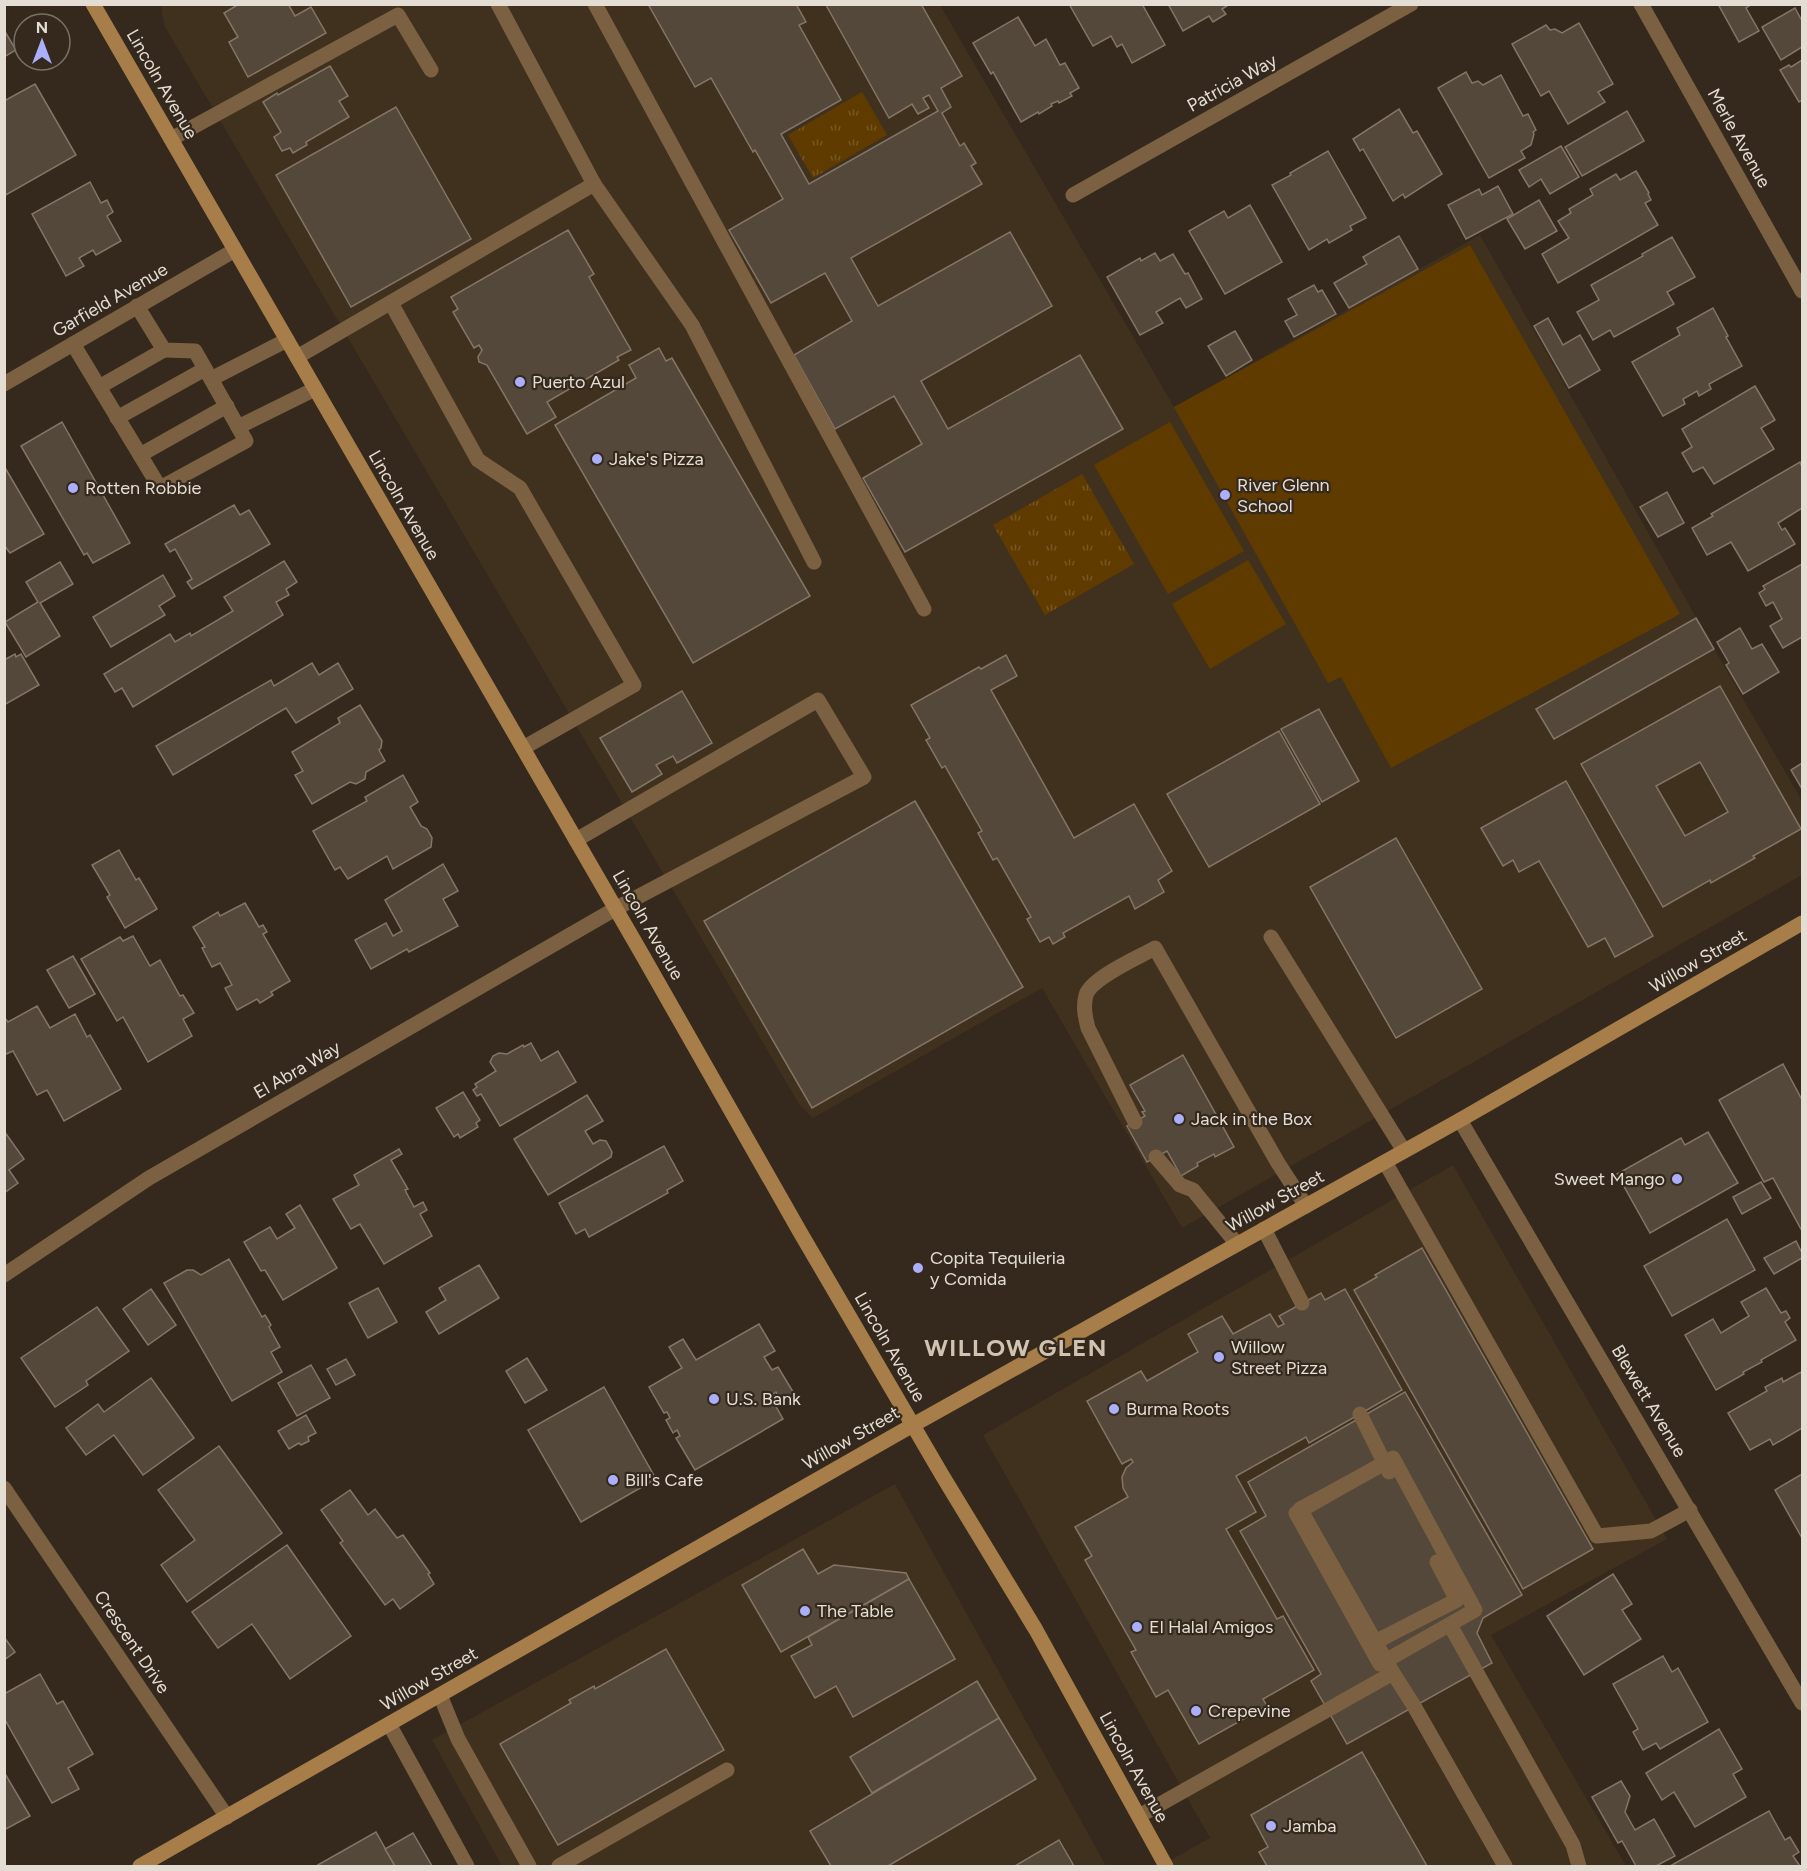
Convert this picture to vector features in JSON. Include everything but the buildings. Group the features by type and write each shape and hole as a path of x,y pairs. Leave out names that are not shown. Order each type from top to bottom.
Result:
{"main road":[{"name":"Lincoln Avenue","path":"93,4 913,1425 1036,1630 1166,1866"},
{"name":"Willow Street","path":"140,1866 161,1861 227,1817 389,1724 913,1425 1460,1120 1803,923"}],"street":[{"path":"498,4 594,184 692,325 814,562"},
{"path":"595,4 924,609"},
{"name":"Patricia Way","path":"1073,195 1411,4"},
{"name":"Merle Avenue","path":"1641,4 1803,291"},
{"path":"171,139 398,15 431,70"},
{"path":"297,357 594,184"},
{"name":"Garfield Avenue","path":"4,384 235,250"},
{"path":"391,303 478,460 520,489 634,685 523,748"},
{"path":"137,306 164,350"},
{"path":"117,418 208,374 287,340"},
{"path":"73,344 160,489 246,441 195,351 164,350 99,387"},
{"path":"238,427 315,389"},
{"path":"140,455 227,406"},
{"name":"El Abra Way","path":"4,1275 149,1178 615,909 864,777 818,700 576,840"},
{"path":"1271,937 1404,1151"},
{"path":"1135,1122 1088,1028 1083,1011 1087,993 1102,977 1155,948 1278,1163 1306,1206"},
{"name":"Blewett Avenue","path":"1460,1120 1803,1703"},
{"path":"1156,1157 1180,1185 1194,1190 1237,1244"},
{"path":"1385,1162 1597,1536 1651,1531 1690,1510"},
{"path":"1264,1229 1302,1303"},
{"path":"1360,1414 1457,1600 1375,1642"},
{"path":"1393,1458 1475,1611 1450,1625 1380,1664 1296,1513 1393,1458"},
{"path":"1385,1463 1300,1509 1505,1866"},
{"name":"Crescent Drive","path":"4,1488 227,1817"},
{"path":"1450,1625 1573,1845 1580,1866"},
{"path":"1138,1816 1393,1673"},
{"path":"440,1695 458,1739 529,1866"},
{"path":"389,1724 467,1866"},
{"path":"560,1866 727,1770"}],"shaded area":[{"path":"162,5 940,5 1174,407 1480,235 1802,801 1802,875 1182,1228 1042,988 813,1118 799,1104 165,27"},
{"path":"1453,1165 1667,1539 1491,1635 1626,1866 1160,1866 1210,1838 983,1435"},
{"path":"895,1484 1106,1866 502,1866 432,1740"}],"green space":[{"path":"862,92 887,135 813,178 788,135"},
{"path":"1470,245 1680,614 1391,768 1341,677 1328,683 1174,407"},
{"path":"1170,422 1244,551 1168,594 1094,465"},
{"path":"1082,474 1134,564 1045,615 993,525"},
{"path":"1248,560 1286,624 1210,669 1172,604"}],"place":[{"name":"Puerto Azul","path":"520,382"},
{"name":"Jake's Pizza","path":"597,459"},
{"name":"Rotten Robbie","path":"73,488"},
{"name":"River Glenn School","path":"1225,495"},
{"name":"Jack in the Box","path":"1179,1119"},
{"name":"Sweet Mango","path":"1677,1179"},
{"name":"Copita Tequileria y Comida","path":"918,1268"},
{"name":"Willow Street Pizza","path":"1219,1357"},
{"name":"U.S. Bank","path":"714,1399"},
{"name":"Burma Roots","path":"1114,1409"},
{"name":"Bill's Cafe","path":"613,1480"},
{"name":"The Table","path":"805,1611"},
{"name":"El Halal Amigos","path":"1137,1627"},
{"name":"Crepevine","path":"1196,1711"},
{"name":"Jamba","path":"1271,1826"}],"district":[{"name":"WILLOW GLEN","path":"1016,1347"}]}
